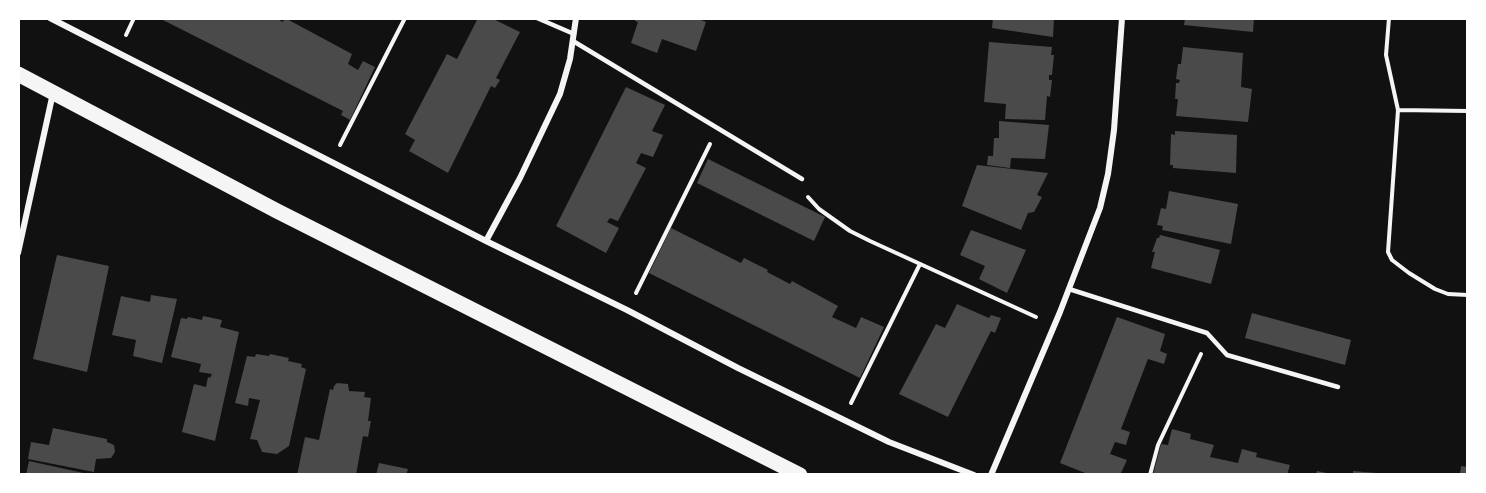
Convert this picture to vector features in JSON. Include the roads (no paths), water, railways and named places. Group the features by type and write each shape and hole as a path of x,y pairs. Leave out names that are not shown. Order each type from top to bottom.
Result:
{"main road":[{"path":"18,74 277,211 801,475"}],"street":[{"path":"50,18 843,420 889,442 974,475"},
{"path":"486,241 520,178 560,94 570,59 576,18"},
{"path":"991,475 1055,325 1100,208 1108,174 1114,130 1122,18"},
{"path":"18,253 53,92"}],"lane":[{"path":"537,18 802,179"},
{"path":"1069,289 1207,333 1227,355 1338,387"}]}
